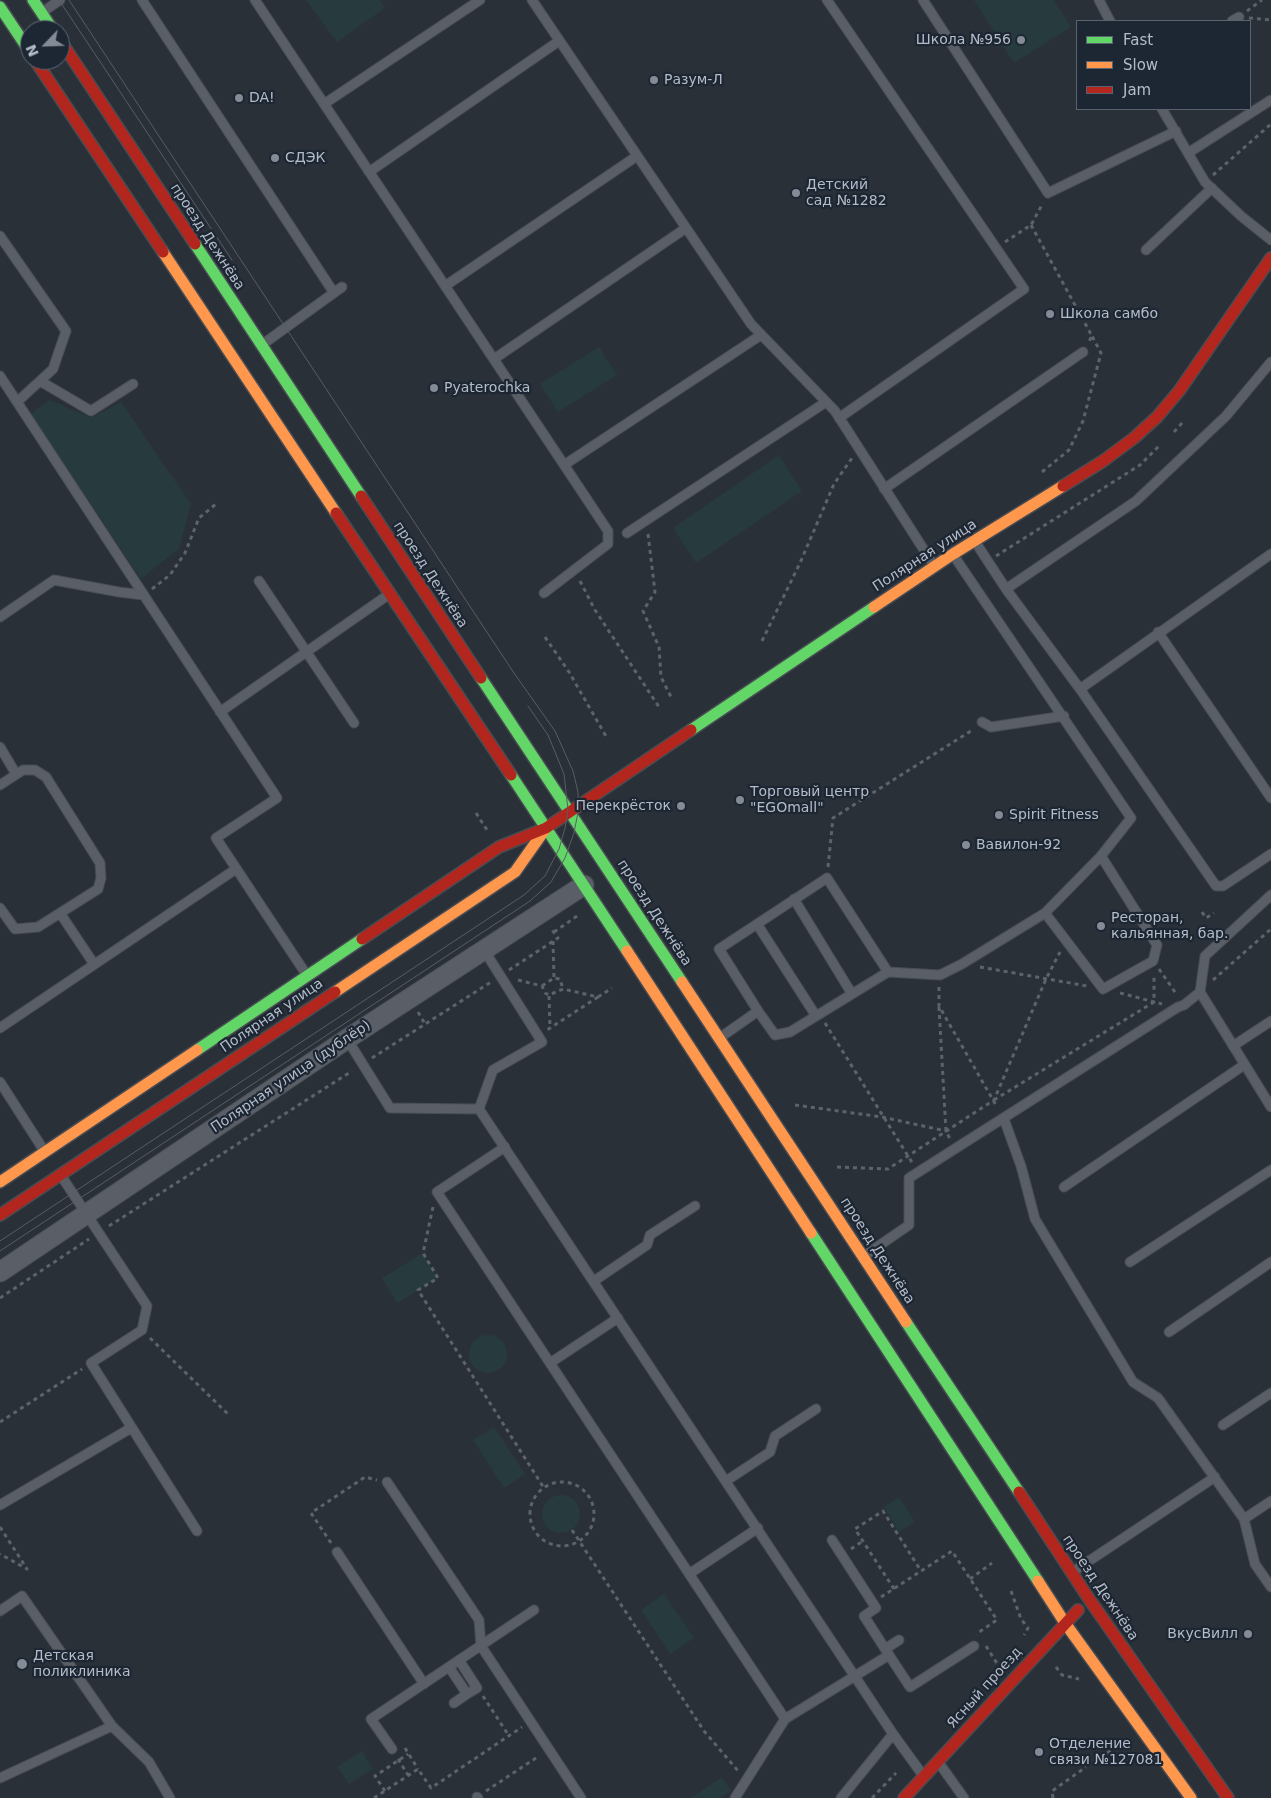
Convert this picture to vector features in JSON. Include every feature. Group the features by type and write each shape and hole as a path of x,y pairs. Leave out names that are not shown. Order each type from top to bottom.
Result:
{"main road":[{"path":"34,0 47,20"},
{"path":"0,7 20,37"},
{"name":"проезд Дежнёва","path":"70,55 1071,1573 1228,1798"},
{"path":"42,70 584,885 1065,1623 1191,1798"},
{"name":"Полярная улица","path":"0,1182 499,847 546,828 953,554 1103,461 1134,438 1157,417 1179,391 1271,258"},
{"name":"Полярная улица","path":"0,1215 515,872 546,828"},
{"name":"Ясный проезд","path":"904,1798 1089,1599"}],"street":[{"name":"Полярная улица (дублёр)","path":"0,1272 348,1039 584,885"}],"lane":[{"path":"42,12 60,0"},
{"path":"142,0 334,293"},
{"path":"255,0 608,531 608,544 544,593"},
{"path":"324,104 480,0"},
{"path":"532,0 751,324 839,418 935,566"},
{"path":"827,0 1024,289 839,418"},
{"path":"923,0 1048,193 1176,131"},
{"path":"1099,0 1109,20"},
{"path":"369,172 559,40"},
{"path":"1188,153 1271,100"},
{"path":"1163,110 1208,185 1241,216 1271,240"},
{"path":"445,286 637,156"},
{"path":"1146,250 1208,185"},
{"path":"494,359 686,228"},
{"path":"0,236 66,331 54,369 17,402"},
{"path":"261,346 342,287"},
{"path":"564,465 761,335"},
{"path":"884,489 1083,352"},
{"path":"1006,589 1136,501 1226,416 1271,362"},
{"path":"0,376 277,798 216,838 306,975"},
{"path":"40,381 91,411 133,384"},
{"path":"627,533 826,402"},
{"path":"975,541 1006,589 1080,688 1216,886 1223,886 1271,854"},
{"path":"888,972 827,878 719,949 775,1035 790,1032 888,972 940,974 962,964 1045,913 1101,856 1131,818 953,554"},
{"path":"1080,688 1271,554"},
{"path":"0,617 54,580 143,595"},
{"path":"259,581 354,723"},
{"path":"220,712 390,594"},
{"path":"1158,632 1271,798"},
{"path":"979,724 991,727 1064,716"},
{"path":"0,747 16,774"},
{"path":"0,785 23,770 35,770 46,777 100,863 101,878 98,889 38,928 15,929 0,908"},
{"path":"1045,913 1103,989 1153,961 1157,945 1101,856"},
{"path":"0,1028 236,869"},
{"path":"1271,895 1205,956 1200,992 1271,1107"},
{"path":"794,899 852,994"},
{"path":"60,914 94,964"},
{"path":"757,924 818,1015"},
{"path":"479,1109 494,1070 542,1042 484,950"},
{"path":"863,1257 909,1225 909,1178 1181,1006 1200,992"},
{"path":"718,1038 758,1011"},
{"path":"1233,1046 1271,1022"},
{"path":"348,1039 390,1108 479,1109"},
{"path":"1064,1187 1244,1065"},
{"path":"0,1082 45,1152"},
{"path":"479,1109 893,1734 924,1776"},
{"path":"1004,1119 1021,1166 1035,1219 1132,1382 1158,1398 1244,1519 1255,1564 1271,1587"},
{"path":"505,1147 437,1192 785,1719"},
{"path":"1130,1262 1271,1170"},
{"path":"61,1175 147,1306 142,1330 91,1363 130,1428 197,1530"},
{"path":"594,1281 647,1245 650,1235 695,1206"},
{"path":"1169,1332 1271,1262"},
{"path":"550,1363 618,1318"},
{"path":"1223,1425 1271,1393"},
{"path":"726,1481 770,1452 775,1436 816,1409"},
{"path":"0,1505 130,1428"},
{"path":"1071,1573 1215,1478"},
{"path":"387,1482 479,1620 480,1646 581,1798"},
{"path":"1244,1519 1271,1501"},
{"path":"689,1574 758,1528"},
{"path":"832,1540 876,1608 864,1616 910,1687 974,1646"},
{"path":"337,1552 424,1684"},
{"path":"0,1611 22,1596 112,1726 149,1762 170,1798"},
{"path":"392,1749 371,1719 534,1610"},
{"path":"735,1798 785,1719 856,1676 899,1640"},
{"path":"454,1703 477,1688 459,1660"},
{"path":"449,1667 467,1694"},
{"path":"0,1778 112,1726"},
{"path":"841,1798 893,1734"},
{"path":"938,1761 964,1798"}],"path":[{"path":"1236,19 1262,0"},
{"path":"1236,19 1271,20"},
{"path":"1208,185 1271,124"},
{"path":"996,247 1031,225 1048,193"},
{"path":"1031,225 1101,353 1083,421 1069,450 1035,478"},
{"path":"1083,352 1092,336"},
{"path":"762,641 800,563 834,484 858,448"},
{"path":"143,595 170,575 185,553 199,518 216,504"},
{"path":"646,521 655,592 643,611 659,647 661,677 672,699"},
{"path":"574,569 595,610 659,707"},
{"path":"545,637 569,672 607,738"},
{"path":"827,878 833,818 979,724"},
{"path":"1202,912 1206,918 1214,913"},
{"path":"554,932 582,913"},
{"path":"1200,992 1271,929"},
{"path":"0,1298 99,1232 558,938"},
{"path":"994,1100 1046,979 1066,940"},
{"path":"553,941 554,978"},
{"path":"1153,961 1154,1002"},
{"path":"1153,961 1181,1006"},
{"path":"962,964 1103,989 1154,1002 1181,1006"},
{"path":"940,974 939,1006 946,1131 955,1150"},
{"path":"501,976 542,986 554,978 560,979 563,989"},
{"path":"542,986 545,993 550,995"},
{"path":"538,1035 612,988"},
{"path":"550,995 563,989 598,997"},
{"path":"550,995 550,1028"},
{"path":"836,1167 888,1169 994,1100 1154,1002"},
{"path":"939,1006 1004,1119"},
{"path":"415,1007 425,1024"},
{"path":"818,1015 919,1172"},
{"path":"796,1105 882,1117 946,1131"},
{"path":"437,1192 423,1253 438,1278 418,1290 544,1488"},
{"path":"142,1330 230,1416"},
{"path":"0,1422 91,1363"},
{"path":"337,1552 311,1513 365,1478"},
{"path":"556,1482 565,1482 574,1484 588,1496 594,1513 593,1522 589,1530 579,1541 558,1546 542,1539 536,1532 530,1515 531,1506 534,1498 544,1488 556,1482"},
{"path":"894,1589 855,1529 883,1512 921,1571"},
{"path":"0,1527 27,1570 0,1554"},
{"path":"572,1530 704,1731 746,1780"},
{"path":"872,1603 952,1551 997,1620"},
{"path":"970,1579 992,1563"},
{"path":"1011,1591 1021,1619 1028,1628"},
{"path":"978,1633 998,1664"},
{"path":"1056,1667 1062,1675 1079,1679"},
{"path":"477,1688 509,1736"},
{"path":"374,1798 418,1769 430,1788 531,1721"},
{"path":"1094,1762 1123,1742"},
{"path":"392,1749 408,1775"},
{"path":"477,1797 549,1749"},
{"path":"385,1791 375,1776 408,1754"},
{"path":"1053,1798 1052,1791 1086,1767"}],"green space":[{"path":"306,0 380,0 385,8 337,42"},
{"path":"974,0 1054,0 1071,27 1014,63"},
{"path":"599,347 617,375 558,412 540,384"},
{"path":"50,400 91,418 121,402 191,504 179,549 141,579 30,414"},
{"path":"779,455 802,491 696,563 673,528"},
{"path":"423,1253 438,1278 397,1303 382,1278"},
{"path":"488,1335 501,1341 507,1354 501,1367 488,1373 475,1367 469,1354 475,1341"},
{"path":"494,1427 525,1474 504,1488 473,1440"},
{"path":"561,1495 574,1501 580,1514 574,1527 561,1533 548,1527 542,1514 548,1501"},
{"path":"899,1497 915,1522 899,1532 884,1507"},
{"path":"664,1594 694,1638 670,1654 641,1610"},
{"path":"362,1751 373,1769 349,1784 337,1767"},
{"path":"722,1777 731,1791 720,1798 691,1798"}],"tram line":[{"path":"59,0 232,260"},
{"path":"0,1251 530,901 551,882 565,858 574,833 578,812 578,792 573,771 555,731 514,673 69,0"},
{"path":"0,1241 524,895 545,876 559,849 568,810 564,774 548,735 528,706"}],"traffic: fast":[{"path":"33,0 46,20"},
{"path":"0,7 20,37"},
{"path":"195,244 361,496"},
{"path":"691,730 874,607"},
{"path":"481,678 682,982"},
{"path":"511,775 627,951"},
{"path":"197,1050 362,939"},
{"path":"811,1233 1038,1581"},
{"path":"906,1322 1019,1492"}],"traffic: slow":[{"path":"163,252 336,513"},
{"path":"874,607 953,554 1063,486"},
{"path":"335,992 515,872 546,828"},
{"path":"627,951 811,1233"},
{"path":"682,982 906,1322"},
{"path":"0,1182 197,1050"},
{"path":"1038,1581 1065,1623 1191,1798"}],"traffic: jam":[{"path":"70,55 195,244"},
{"path":"42,70 163,252"},
{"path":"1063,486 1103,461 1134,438 1157,417 1179,391 1271,258"},
{"path":"361,496 481,678"},
{"path":"336,513 511,775"},
{"path":"362,939 499,847 546,828 691,730"},
{"path":"0,1215 335,992"},
{"path":"1019,1492 1089,1599 1228,1798"},
{"path":"904,1798 1078,1610"}],"place":[{"name":"Школа №956","path":"1021,40"},
{"name":"Разум-Л","path":"654,80"},
{"name":"DA!","path":"239,98"},
{"name":"СДЭК","path":"275,158"},
{"name":"Детский сад №1282","path":"796,193"},
{"name":"Школа самбо","path":"1050,314"},
{"name":"Pyaterochka","path":"434,388"},
{"name":"Торговый центр \"EGOmall\"","path":"740,800"},
{"name":"Перекрёсток","path":"681,806"},
{"name":"Spirit Fitness","path":"999,815"},
{"name":"Вавилон-92","path":"966,845"},
{"name":"Ресторан, кальянная, бар.","path":"1101,926"},
{"name":"ВкусВилл","path":"1248,1634"},
{"name":"Детская поликлиника","path":"22,1664"},
{"name":"Отделение связи №127081","path":"1039,1752"}]}
